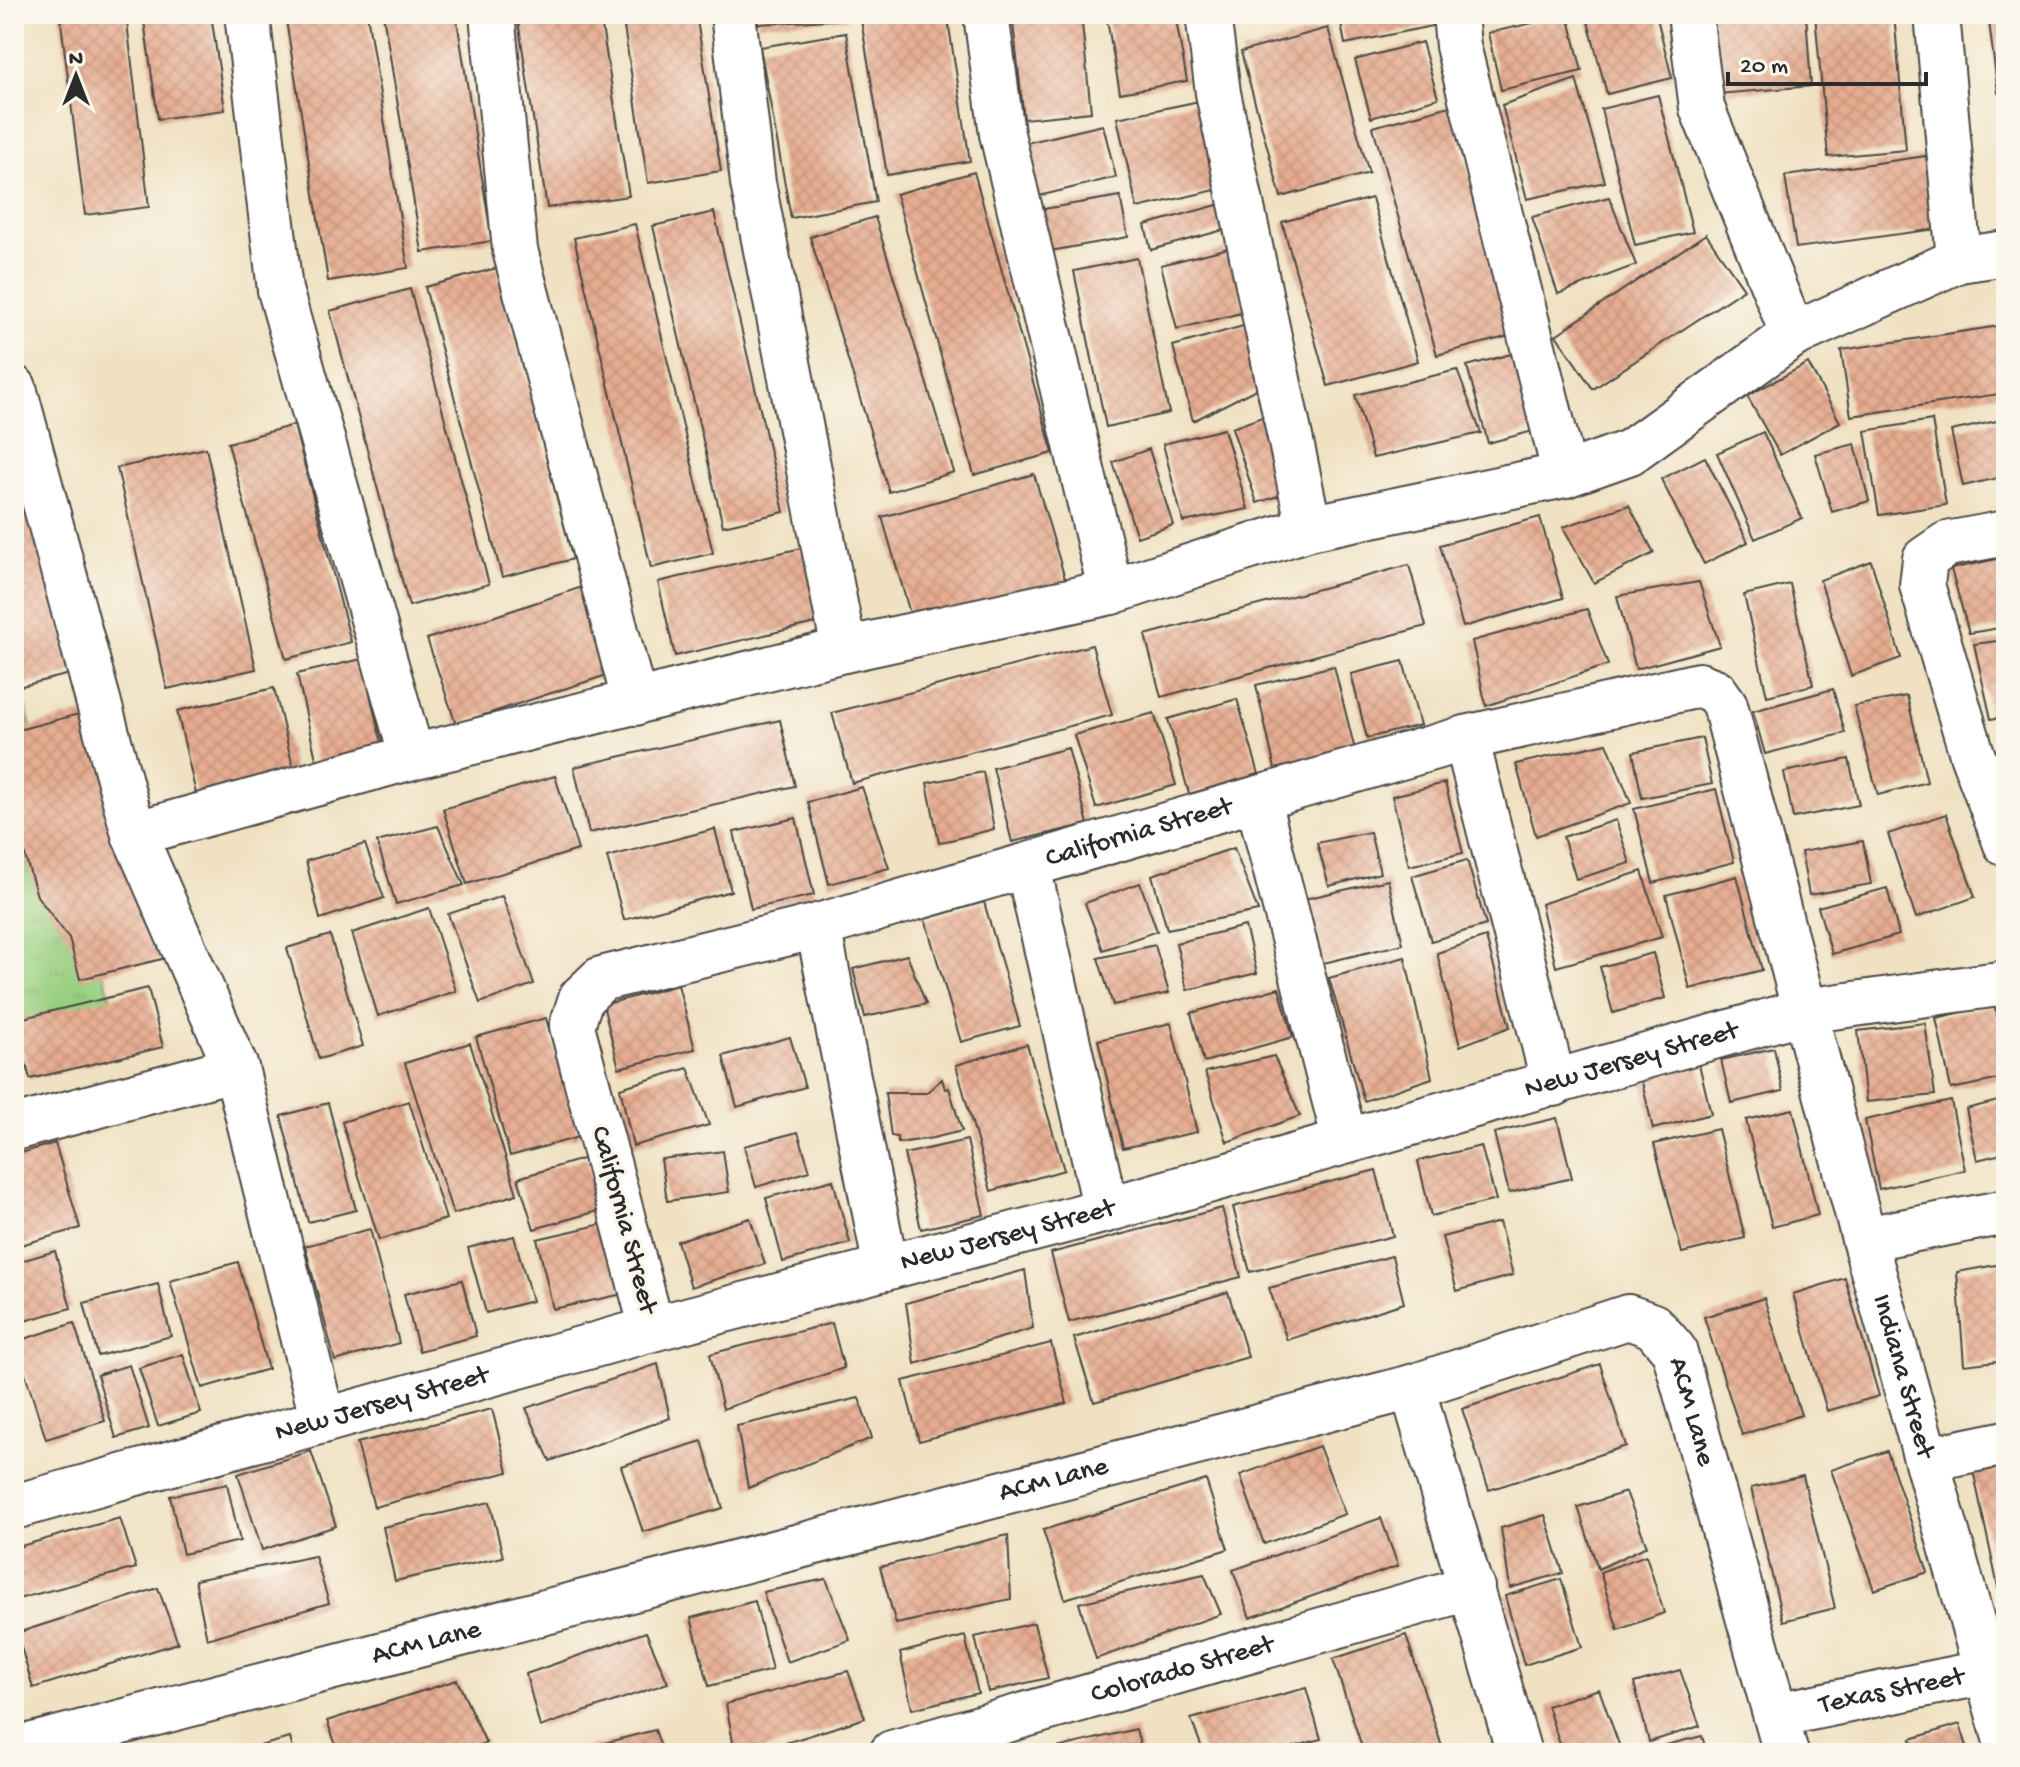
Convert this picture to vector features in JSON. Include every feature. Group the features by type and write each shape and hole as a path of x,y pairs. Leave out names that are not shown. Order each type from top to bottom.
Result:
{"street":[{"path":"247,14 280,290 412,757"},
{"path":"492,14 515,250 635,703"},
{"path":"733,14 753,183 844,650"},
{"path":"986,14 1002,134 1111,592"},
{"path":"1208,14 1218,93 1309,528"},
{"path":"1455,14 1458,46 1565,475"},
{"path":"1690,14 1702,108 1793,335"},
{"path":"1937,14 1959,260"},
{"path":"134,834 412,757 844,650 1111,592 1309,528 1565,475 1630,452 1793,335 1959,260 2006,253"},
{"path":"14,388 134,834 236,1068 323,1421"},
{"path":"2006,533 1947,544 1925,559 1922,585 1989,751 2006,844"},
{"name":"California Street","path":"652,1329 572,1026 581,998 601,979 818,926 1258,801 1466,738 1699,685 1715,691 1725,705 1804,1011"},
{"path":"1466,738 1554,1084"},
{"path":"1258,801 1345,1141"},
{"path":"1028,867 1106,1210"},
{"path":"818,926 886,1268"},
{"name":"New Jersey Street","path":"16,1495 323,1421 652,1329 1106,1210 1804,1011 2006,983"},
{"name":"Indiana Street","path":"1804,1011 1864,1239 1928,1459 1996,1669 2006,1741"},
{"path":"14,1128 236,1068"},
{"path":"1864,1239 2006,1212"},
{"name":"ACM Lane","path":"14,1750 1412,1387 1628,1317 1653,1326 1674,1350 1781,1734"},
{"path":"1412,1387 1519,1753"},
{"path":"1928,1459 2006,1443"},
{"name":"Colorado Street","path":"892,1753 1472,1587"},
{"name":"Texas Street","path":"1781,1734 1996,1669"}],"green space":[{"path":"14,669 112,1002 14,1024"}],"building":[{"path":"60,14 126,14 149,207 85,215"},
{"path":"143,14 211,14 225,110 158,119"},
{"path":"285,14 367,14 408,268 328,281"},
{"path":"383,14 456,14 492,241 422,252"},
{"path":"517,14 600,14 629,196 547,208"},
{"path":"622,14 696,14 721,171 648,183"},
{"path":"757,14 847,14 847,19 758,24"},
{"path":"860,14 947,14 970,161 887,175"},
{"path":"1012,14 1081,14 1091,112 1024,119"},
{"path":"1106,14 1175,14 1187,81 1120,93"},
{"path":"1219,14 1305,14 1306,20 1219,24"},
{"path":"1339,14 1430,14 1432,26 1345,44"},
{"path":"1586,14 1656,14 1672,78 1607,94"},
{"path":"1711,14 1806,14 1811,86 1718,94"},
{"path":"1815,14 1894,14 1906,150 1828,157"},
{"path":"1988,14 2006,14 2006,92 1998,93"},
{"path":"1568,15 1582,71 1501,90 1488,33"},
{"path":"1328,28 1369,173 1281,197 1241,52"},
{"path":"846,33 876,202 791,218 760,47"},
{"path":"1422,42 1438,98 1371,118 1355,60"},
{"path":"1576,79 1605,182 1527,199 1502,105"},
{"path":"1658,95 1693,232 1635,245 1601,109"},
{"path":"1200,101 1220,189 1137,208 1117,118"},
{"path":"1450,106 1513,335 1437,355 1373,127"},
{"path":"1103,125 1116,177 1039,196 1026,143"},
{"path":"1926,156 1937,229 1796,248 1785,176"},
{"path":"974,172 1053,453 974,475 896,194"},
{"path":"1120,196 1128,237 1039,253 1032,211"},
{"path":"1609,197 1636,265 1558,294 1532,217"},
{"path":"1372,198 1418,361 1328,386 1282,222"},
{"path":"1228,202 1234,227 1151,250 1145,225"},
{"path":"714,212 784,512 723,526 653,226"},
{"path":"875,217 954,472 889,492 810,237"},
{"path":"635,224 713,553 651,568 574,238"},
{"path":"1706,234 1744,289 1593,389 1556,335"},
{"path":"1229,248 1245,312 1177,329 1161,265"},
{"path":"1137,258 1169,413 1106,427 1074,271"},
{"path":"497,268 573,559 502,577 425,287"},
{"path":"410,289 489,584 409,606 330,311"},
{"path":"1250,324 1270,382 1193,421 1173,346"},
{"path":"2006,325 2006,393 1851,416 1841,350"},
{"path":"1526,350 1548,427 1488,443 1467,366"},
{"path":"1808,363 1840,422 1780,455 1747,396"},
{"path":"1457,370 1481,433 1373,458 1355,395"},
{"path":"1270,414 1296,490 1257,503 1232,428"},
{"path":"2006,419 2006,476 1963,486 1951,431"},
{"path":"1932,420 1946,505 1879,515 1865,431"},
{"path":"294,425 351,642 286,659 228,443"},
{"path":"1224,429 1248,509 1183,522 1163,444"},
{"path":"1763,432 1802,518 1755,539 1717,453"},
{"path":"1855,444 1869,501 1832,512 1815,454"},
{"path":"206,448 256,669 167,689 117,468"},
{"path":"1149,449 1173,525 1137,537 1113,462"},
{"path":"14,455 74,673 14,688"},
{"path":"1705,457 1748,542 1704,564 1661,479"},
{"path":"1034,474 1066,582 914,627 882,517"},
{"path":"1629,505 1654,553 1594,583 1563,527"},
{"path":"1540,517 1563,598 1463,627 1440,545"},
{"path":"814,545 832,619 675,656 658,582"},
{"path":"2006,557 2006,627 1969,633 1951,569"},
{"path":"1871,561 1901,658 1851,676 1820,580"},
{"path":"1409,565 1426,626 1161,697 1145,635"},
{"path":"1699,582 1720,646 1636,669 1617,596"},
{"path":"1790,584 1813,685 1767,696 1744,595"},
{"path":"582,587 610,674 456,724 427,639"},
{"path":"1587,609 1608,665 1486,706 1472,641"},
{"path":"2006,640 2006,716 1991,719 1974,644"},
{"path":"1092,645 1112,715 852,783 832,713"},
{"path":"362,659 384,754 318,768 297,674"},
{"path":"1403,661 1420,725 1367,738 1351,674"},
{"path":"1334,666 1355,750 1275,769 1256,685"},
{"path":"274,688 294,771 196,794 177,711"},
{"path":"1833,689 1845,733 1765,754 1753,711"},
{"path":"1907,696 1927,782 1878,795 1854,706"},
{"path":"1237,699 1259,774 1189,794 1168,719"},
{"path":"83,713 170,957 80,979 69,938 37,896 14,819 14,731"},
{"path":"1154,713 1176,785 1096,808 1074,735"},
{"path":"780,720 795,786 589,833 574,767"},
{"path":"1702,738 1712,784 1642,798 1633,752"},
{"path":"1607,743 1631,803 1536,836 1516,764"},
{"path":"1068,748 1088,824 1012,842 993,768"},
{"path":"1849,759 1859,805 1793,818 1784,772"},
{"path":"983,772 994,829 939,843 927,783"},
{"path":"555,776 578,850 467,884 443,809"},
{"path":"1445,783 1463,853 1409,866 1392,796"},
{"path":"862,787 889,868 829,884 808,802"},
{"path":"1716,789 1734,862 1653,883 1634,809"},
{"path":"1946,814 1975,897 1916,918 1888,834"},
{"path":"796,818 814,895 751,909 734,832"},
{"path":"1616,820 1630,863 1576,879 1563,837"},
{"path":"438,826 464,885 396,904 377,842"},
{"path":"715,829 731,891 624,920 607,857"},
{"path":"1370,832 1380,873 1329,886 1317,843"},
{"path":"1863,841 1871,884 1809,895 1801,852"},
{"path":"365,844 384,898 320,919 306,861"},
{"path":"1234,848 1258,911 1167,929 1152,875"},
{"path":"1467,860 1486,925 1431,941 1412,876"},
{"path":"1642,871 1662,937 1556,967 1541,904"},
{"path":"1737,876 1762,970 1690,989 1666,895"},
{"path":"1388,880 1403,944 1315,965 1300,900"},
{"path":"1140,883 1157,931 1103,950 1085,903"},
{"path":"1887,888 1899,935 1832,954 1818,907"},
{"path":"502,896 534,984 480,1003 448,914"},
{"path":"984,902 1020,1026 961,1042 925,919"},
{"path":"429,908 456,991 378,1016 352,933"},
{"path":"1245,926 1257,973 1187,990 1176,943"},
{"path":"330,935 363,1046 319,1059 287,948"},
{"path":"1486,937 1510,1027 1460,1046 1437,953"},
{"path":"1155,945 1169,993 1113,1005 1098,958"},
{"path":"1653,953 1665,998 1613,1013 1600,967"},
{"path":"907,955 926,1004 865,1017 853,969"},
{"path":"1405,957 1432,1078 1364,1101 1329,978"},
{"path":"678,985 695,1049 619,1068 603,1005"},
{"path":"148,988 163,1047 30,1079 15,1020"},
{"path":"1279,988 1293,1037 1204,1062 1191,1013"},
{"path":"1994,1005 2006,1052 2006,1078 1951,1089 1936,1018"},
{"path":"546,1018 579,1137 510,1156 476,1037"},
{"path":"1171,1023 1197,1132 1123,1148 1098,1040"},
{"path":"1925,1023 1935,1095 1866,1102 1858,1031"},
{"path":"790,1037 805,1087 737,1107 723,1056"},
{"path":"470,1043 517,1194 453,1214 405,1063"},
{"path":"1027,1044 1064,1170 991,1191 956,1065"},
{"path":"1774,1048 1783,1091 1731,1103 1721,1060"},
{"path":"1274,1056 1300,1116 1227,1142 1205,1072"},
{"path":"1699,1064 1711,1114 1653,1129 1641,1078"},
{"path":"688,1068 709,1125 633,1146 620,1088"},
{"path":"942,1079 945,1089 949,1088 962,1131 898,1143 897,1137 891,1136 885,1093 926,1093"},
{"path":"2006,1099 2006,1153 1977,1160 1966,1109"},
{"path":"409,1101 446,1219 379,1240 342,1122"},
{"path":"1951,1101 1965,1170 1879,1189 1865,1120"},
{"path":"328,1103 356,1210 308,1222 281,1116"},
{"path":"1793,1109 1818,1215 1772,1227 1746,1120"},
{"path":"1557,1118 1572,1178 1509,1193 1494,1133"},
{"path":"1718,1129 1745,1238 1682,1253 1654,1144"},
{"path":"798,1132 810,1171 756,1187 744,1146"},
{"path":"967,1140 984,1215 921,1229 904,1154"},
{"path":"55,1143 80,1228 14,1247 14,1155"},
{"path":"1481,1146 1496,1200 1431,1216 1418,1161"},
{"path":"723,1151 729,1192 667,1201 661,1159"},
{"path":"586,1158 601,1210 534,1229 518,1178"},
{"path":"1376,1170 1393,1236 1250,1272 1233,1207"},
{"path":"833,1180 850,1243 783,1262 766,1198"},
{"path":"1222,1208 1241,1277 1069,1322 1051,1253"},
{"path":"750,1218 765,1264 691,1287 677,1241"},
{"path":"1499,1222 1513,1275 1457,1291 1442,1237"},
{"path":"607,1223 623,1294 553,1309 537,1239"},
{"path":"370,1229 399,1343 335,1361 305,1246"},
{"path":"514,1236 532,1301 486,1313 468,1248"},
{"path":"55,1251 71,1308 14,1324 14,1263"},
{"path":"1392,1256 1404,1303 1287,1340 1269,1288"},
{"path":"238,1262 268,1369 202,1388 170,1281"},
{"path":"2002,1264 2006,1282 2006,1360 1964,1365 1957,1272"},
{"path":"1025,1270 1033,1328 915,1364 906,1303"},
{"path":"1845,1278 1879,1396 1827,1411 1793,1294"},
{"path":"462,1280 476,1336 419,1351 404,1294"},
{"path":"158,1284 171,1336 98,1356 84,1303"},
{"path":"1228,1292 1248,1357 1094,1402 1074,1338"},
{"path":"1764,1298 1801,1415 1742,1435 1704,1317"},
{"path":"74,1323 105,1421 46,1439 15,1342"},
{"path":"832,1323 844,1368 723,1409 710,1354"},
{"path":"1051,1343 1067,1403 919,1441 903,1381"},
{"path":"183,1354 201,1413 158,1426 139,1368"},
{"path":"658,1364 670,1418 550,1461 526,1408"},
{"path":"1600,1364 1626,1446 1489,1490 1462,1409"},
{"path":"129,1365 149,1428 116,1438 97,1375"},
{"path":"859,1398 872,1438 748,1488 737,1426"},
{"path":"492,1409 508,1472 374,1507 357,1443"},
{"path":"702,1441 723,1508 643,1532 621,1466"},
{"path":"1319,1446 1345,1514 1264,1544 1240,1475"},
{"path":"311,1451 336,1526 262,1550 238,1474"},
{"path":"1887,1451 1928,1572 1874,1590 1831,1470"},
{"path":"2006,1463 2006,1620 2005,1620 1973,1470"},
{"path":"1803,1476 1835,1608 1783,1621 1751,1488"},
{"path":"1206,1480 1228,1549 1065,1599 1043,1530"},
{"path":"227,1484 240,1541 183,1554 170,1496"},
{"path":"1626,1492 1647,1546 1598,1569 1578,1507"},
{"path":"490,1502 503,1557 395,1581 383,1527"},
{"path":"1545,1515 1563,1573 1510,1588 1501,1528"},
{"path":"120,1518 136,1568 14,1600 14,1548"},
{"path":"1381,1518 1398,1566 1250,1618 1233,1570"},
{"path":"1008,1535 1011,1599 896,1624 880,1567"},
{"path":"1646,1555 1664,1613 1618,1630 1600,1572"},
{"path":"315,1556 329,1603 207,1639 195,1580"},
{"path":"1204,1574 1221,1614 1096,1659 1079,1603"},
{"path":"826,1579 850,1640 787,1662 763,1592"},
{"path":"1561,1579 1582,1647 1524,1665 1505,1596"},
{"path":"158,1588 178,1643 33,1688 17,1633"},
{"path":"755,1601 772,1670 709,1686 691,1618"},
{"path":"1034,1623 1048,1678 988,1692 975,1637"},
{"path":"646,1632 668,1683 540,1727 526,1674"},
{"path":"1406,1635 1444,1753 1364,1753 1333,1659"},
{"path":"965,1636 978,1693 912,1709 900,1653"},
{"path":"1680,1670 1700,1726 1649,1742 1634,1683"},
{"path":"848,1671 865,1718 754,1753 735,1753 726,1704"},
{"path":"457,1680 486,1743 459,1753 339,1753 327,1721"},
{"path":"1306,1688 1321,1739 1273,1753 1204,1753 1191,1719"},
{"path":"1599,1689 1622,1753 1563,1753 1547,1706"},
{"path":"1960,1724 1969,1753 1915,1753 1911,1739"},
{"path":"1136,1729 1142,1753 1040,1753 1040,1752"},
{"path":"655,1730 663,1753 569,1753 569,1752"},
{"path":"1702,1736 1707,1753 1646,1753 1646,1750"},
{"path":"290,1738 294,1753 236,1753 236,1752"}]}
